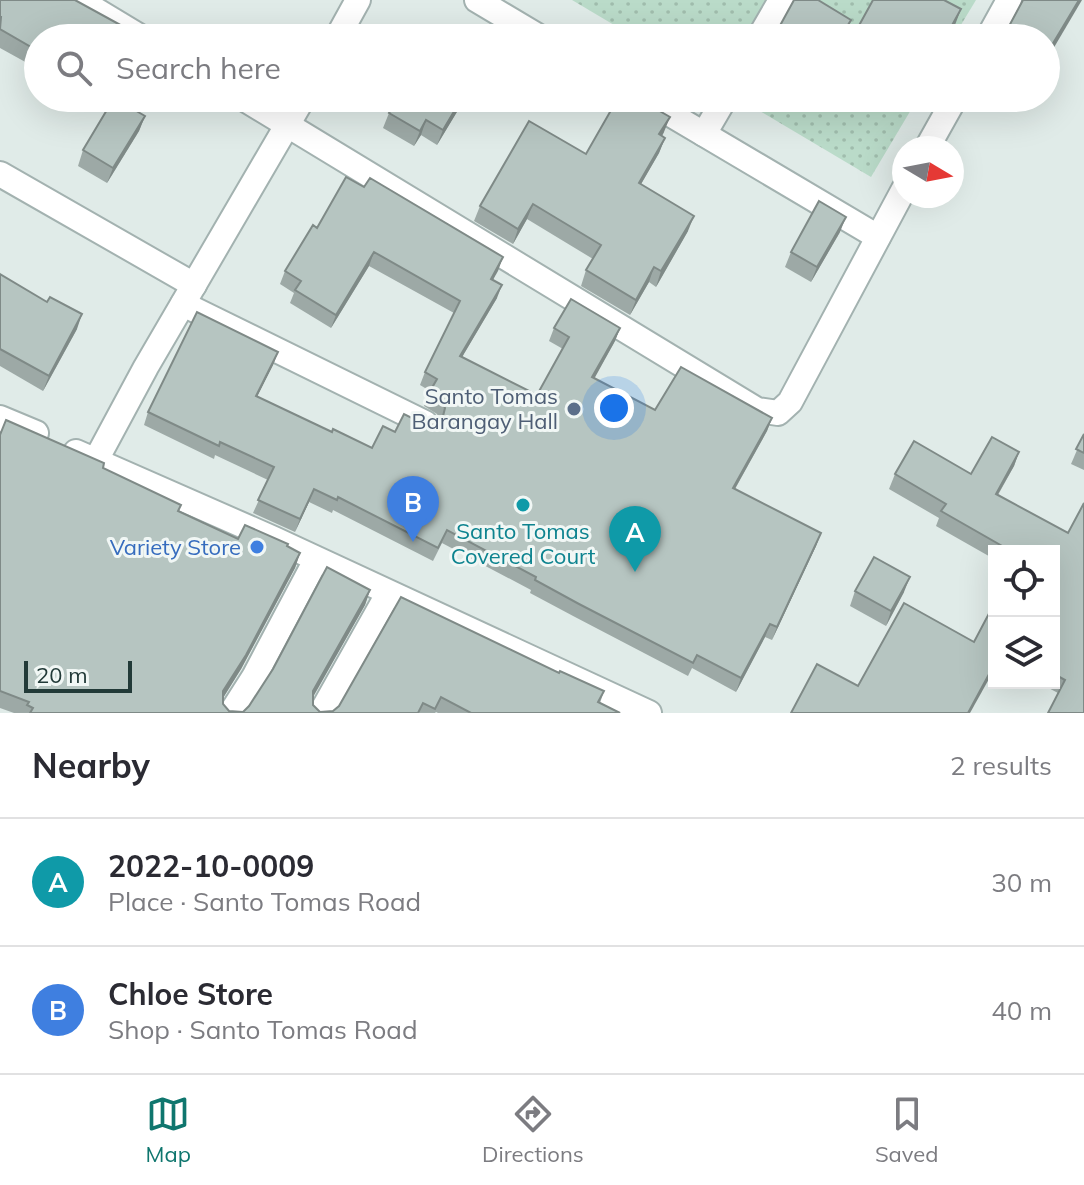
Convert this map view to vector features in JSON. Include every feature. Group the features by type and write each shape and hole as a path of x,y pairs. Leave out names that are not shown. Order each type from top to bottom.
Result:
{"street":[{"path":"79,0 119,24"},
{"path":"345,24 358,0"},
{"path":"477,0 517,24"},
{"path":"767,24 781,0"},
{"path":"996,24 1009,0"},
{"path":"266,112 757,410 778,413 790,402 894,208"},
{"path":"96,460 295,112"},
{"path":"667,112 878,237"},
{"path":"704,134 717,112"},
{"path":"934,136 947,112"},
{"path":"0,174 189,294 425,423"},
{"path":"0,418 649,713"},
{"path":"231,713 254,677 316,560"},
{"path":"321,713 388,594"}],"green space":[{"path":"572,0 976,0 961,24 612,24"},
{"path":"762,112 910,112 895,136 892,136 892,142 871,177"}],"building":[{"path":"0,0 75,0 119,24 24,24 24,43 0,29"},
{"path":"794,0 818,0 851,20 849,24 781,24"},
{"path":"873,0 944,0 961,9 953,24 860,24"},
{"path":"1023,0 1079,0 1060,32 1060,24 1010,24"},
{"path":"106,112 138,112 145,116 113,168 83,150"},
{"path":"454,112 443,130 426,120 420,131 389,113"},
{"path":"610,112 661,112 670,117 659,134 665,138 639,183 694,216 661,271 654,267 636,300 586,270 601,245 533,204 518,229 480,206 529,121 586,154"},
{"path":"346,177 364,187 370,178 503,257 491,279 502,285 460,356 537,395 569,337 554,328 571,299 620,328 592,377 655,410 681,367 772,418 733,488 821,533 777,627 770,624 741,678 697,655 693,663 447,530 438,548 338,497 337,500 314,489 300,519 258,500 274,467 220,442 219,446 148,412 197,312 278,352 256,396 332,432 333,429 372,448 383,426 395,432 404,414 424,424 439,422 445,408 442,401 429,393 437,379 425,372 460,301 374,252 336,315 295,290 301,281 285,271 313,225 317,228"},
{"path":"819,201 846,217 817,267 791,252"},
{"path":"0,274 47,302 50,297 82,314 49,376 0,349"},
{"path":"6,420 104,463 103,468 181,505 178,511 238,539 245,525 288,544 300,553 246,655 223,691 223,704 229,711 243,712 249,706 273,669 327,567 370,590 313,691 313,705 320,712 333,711 339,706 401,597 559,673 604,691 598,702 620,713 471,713 441,697 435,709 423,703 418,713 30,713 33,708 27,705 29,702 0,691 0,435"},
{"path":"1084,434 1084,453 1076,449"},
{"path":"992,437 1019,452 996,494 1068,533 1084,503 1084,713 1048,713 1065,680 1060,677 1060,545 1000,545 941,511 946,504 895,474 914,441 971,474"},
{"path":"874,557 910,577 891,611 855,591"},
{"path":"904,603 974,642 988,615 988,676 968,713 791,713 817,664 858,686"}],"place":[{"name":"Santo Tomas Barangay Hall","path":"574,409"},
{"name":"Santo Tomas Covered Court","path":"523,505"},
{"name":"Chloe Store","path":"413,542"},
{"name":"Variety Store","path":"257,547"},
{"name":"2022-10-0009","path":"635,572"}]}
